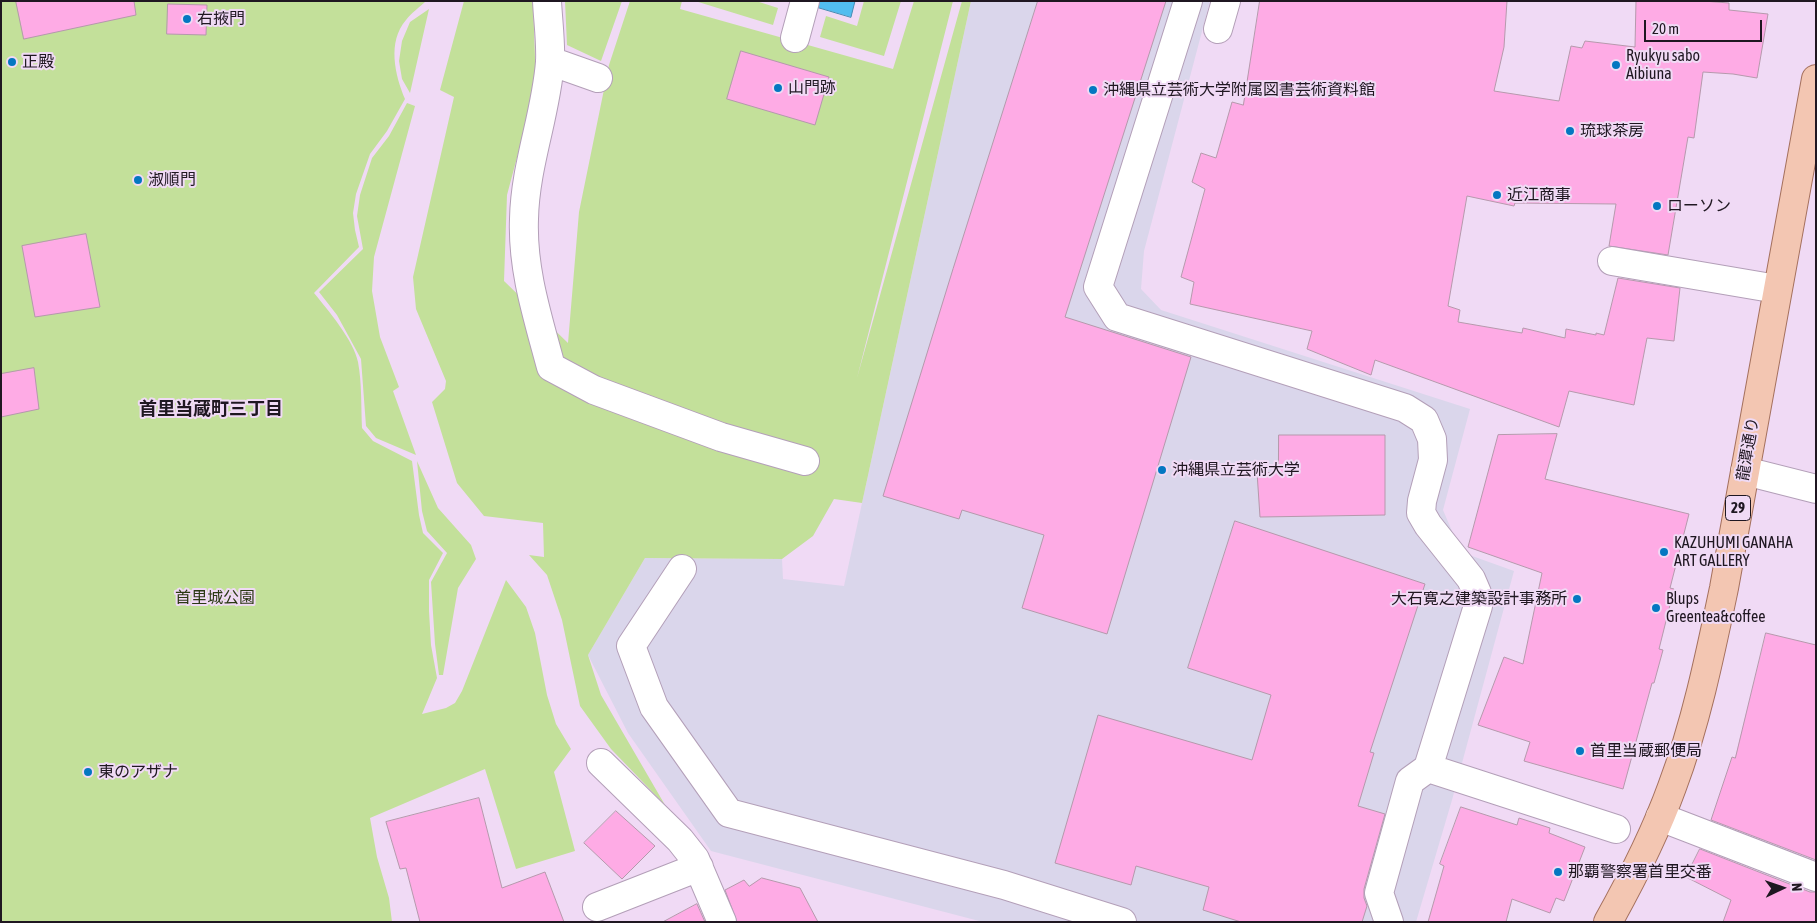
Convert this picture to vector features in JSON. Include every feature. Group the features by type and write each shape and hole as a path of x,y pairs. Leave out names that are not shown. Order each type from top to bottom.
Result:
{"main road":[{"name":"龍潭通り","path":"1608,922 1660,817 1682,758 1712,647 1816,79"}],"street":[{"path":"547,1 550,62 527,182 524,220 528,282 551,367 594,390 721,437 805,461"},
{"path":"1188,1 1098,287 1117,317 1405,408 1424,420 1432,439 1433,460 1422,501 1421,513 1428,525 1471,579 1477,593 1478,606 1428,768 1410,781 1379,894 1389,922"},
{"path":"1218,29 1226,1"},
{"path":"550,62 598,78"},
{"path":"1612,261 1777,289"},
{"path":"1745,471 1816,489"},
{"path":"682,569 631,646 654,707 728,813 1004,885 1122,922"},
{"path":"601,763 680,840 697,863 722,922"},
{"path":"1428,768 1616,829"},
{"path":"1660,817 1816,877"},
{"path":"597,907 697,863"}],"shaded area":[{"name":"沖縄県立芸術大学","path":"971,1 1210,1 1144,251 1141,289 1161,310 1470,409 1443,510 1461,552 1514,571 1452,800 1416,922 983,922 711,851 628,733 588,655 645,558 782,559 783,579 844,586"}],"green space":[{"name":"首里城公園","path":"1,1 426,1 406,20 396,38 396,69 405,99 387,131 370,154 356,194 353,213 359,247 314,293 340,326 356,354 360,378 362,428 373,441 412,461 423,533 443,553 429,580 431,645 437,678 422,714 446,708 455,703 462,691 506,580 526,607 535,633 547,695 556,724 571,749 554,772 575,851 516,869 485,769 370,818 377,857 389,898 392,922 1,922"},
{"path":"464,1 533,1 536,86 507,195 504,281 568,343 579,212 609,65 630,1 682,1 680,9 893,69 914,1 953,1 857,378 962,1 971,1 862,503 834,499 813,536 782,559 645,558 588,655 601,695 665,805 611,749 580,706 562,620 547,575 529,555 544,557 543,523 484,516 457,483 432,402 445,389 446,381 416,309 413,277 454,97 440,90"},
{"path":"565,1 622,1 601,61 567,45"},
{"path":"695,1 756,1 778,8 773,25"},
{"path":"864,1 901,1 884,56 820,37 826,16 857,26"},
{"path":"429,9 410,93 402,79 399,61 402,41 410,22"},
{"path":"407,103 415,106 374,257 372,291 380,337 399,387 393,391 416,455 376,438 366,426 361,359 337,315 319,292 363,249 357,216 360,195 372,158 389,136"},
{"path":"417,461 438,508 471,545 476,559 458,588 443,675 439,675 435,644 431,582 447,553 427,531 422,511"}],"water":[{"path":"796,1 855,1 851,17"}],"building":[{"path":"16,1 134,1 136,15 24,39"},
{"path":"1038,1 1166,1 1065,317 1191,357 1107,634 1022,608 1044,535 962,510 959,519 883,496"},
{"path":"1260,1 1507,1 1504,47 1494,91 1559,101 1571,46 1582,48 1585,41 1635,47 1636,1 1729,3 1729,10 1768,14 1757,78 1703,72 1694,138 1688,137 1668,255 1609,246 1616,204 1515,203 1514,206 1467,196 1448,306 1460,310 1458,322 1522,333 1523,328 1565,338 1566,329 1604,335 1618,278 1680,288 1674,341 1647,338 1634,405 1569,391 1559,427 1375,360 1371,375 1307,349 1312,331 1190,304 1194,282 1181,277 1205,189 1192,182 1201,153 1216,158 1232,102 1243,105"},
{"name":"右掖門","path":"168,4 207,5 206,35 167,34"},
{"name":"山門跡","path":"741,51 829,77 815,125 727,99"},
{"path":"86,234 100,307 35,317 22,246"},
{"path":"34,368 39,409 1,417 1,374"},
{"path":"1557,434 1545,479 1689,514 1670,588 1674,589 1659,649 1663,650 1623,789 1524,761 1530,742 1478,725 1504,657 1523,664 1542,573 1468,547 1498,435"},
{"path":"1279,435 1385,435 1385,515 1260,517 1257,472 1278,473"},
{"path":"1235,521 1425,584 1370,752 1374,753 1358,806 1385,814 1364,889 1364,898 1367,906 1362,922 1241,922 1203,910 1209,887 1136,866 1131,885 1055,863 1098,715 1252,760 1271,695 1188,668"},
{"path":"1766,633 1816,645 1816,860 1711,820 1732,757 1735,758"},
{"path":"479,798 502,888 545,872 564,922 420,922 406,868 400,869 386,822"},
{"path":"1461,807 1517,825 1519,818 1550,828 1549,833 1585,847 1564,901 1556,898 1550,913 1512,899 1506,922 1428,922 1444,866 1440,864"},
{"path":"616,811 655,846 622,879 584,843"},
{"path":"1700,849 1810,892 1816,892 1816,922 1723,922 1731,900 1686,877"},
{"path":"762,878 800,888 818,922 737,922 725,890 744,880 749,886"},
{"path":"697,904 705,922 663,922"}],"place":[{"name":"右掖門","path":"187,19"},
{"name":"正殿","path":"12,62"},
{"name":"Ryukyu sabo Aibiuna","path":"1616,65"},
{"name":"山門跡","path":"778,88"},
{"name":"沖縄県立芸術大学附属図書芸術資料館","path":"1093,90"},
{"name":"琉球茶房","path":"1570,131"},
{"name":"淑順門","path":"138,180"},
{"name":"近江商事","path":"1497,195"},
{"name":"ローソン","path":"1657,206"},
{"name":"沖縄県立芸術大学","path":"1162,470"},
{"name":"KAZUHUMI GANAHA ART GALLERY","path":"1664,552"},
{"name":"大石寛之建築設計事務所","path":"1577,599"},
{"name":"Blups Greentea&coffee","path":"1656,608"},
{"name":"首里当蔵郵便局","path":"1580,751"},
{"name":"東のアザナ","path":"88,772"},
{"name":"那覇警察署首里交番","path":"1558,872"}],"district":[{"name":"首里当蔵町三丁目","path":"211,409"}]}
